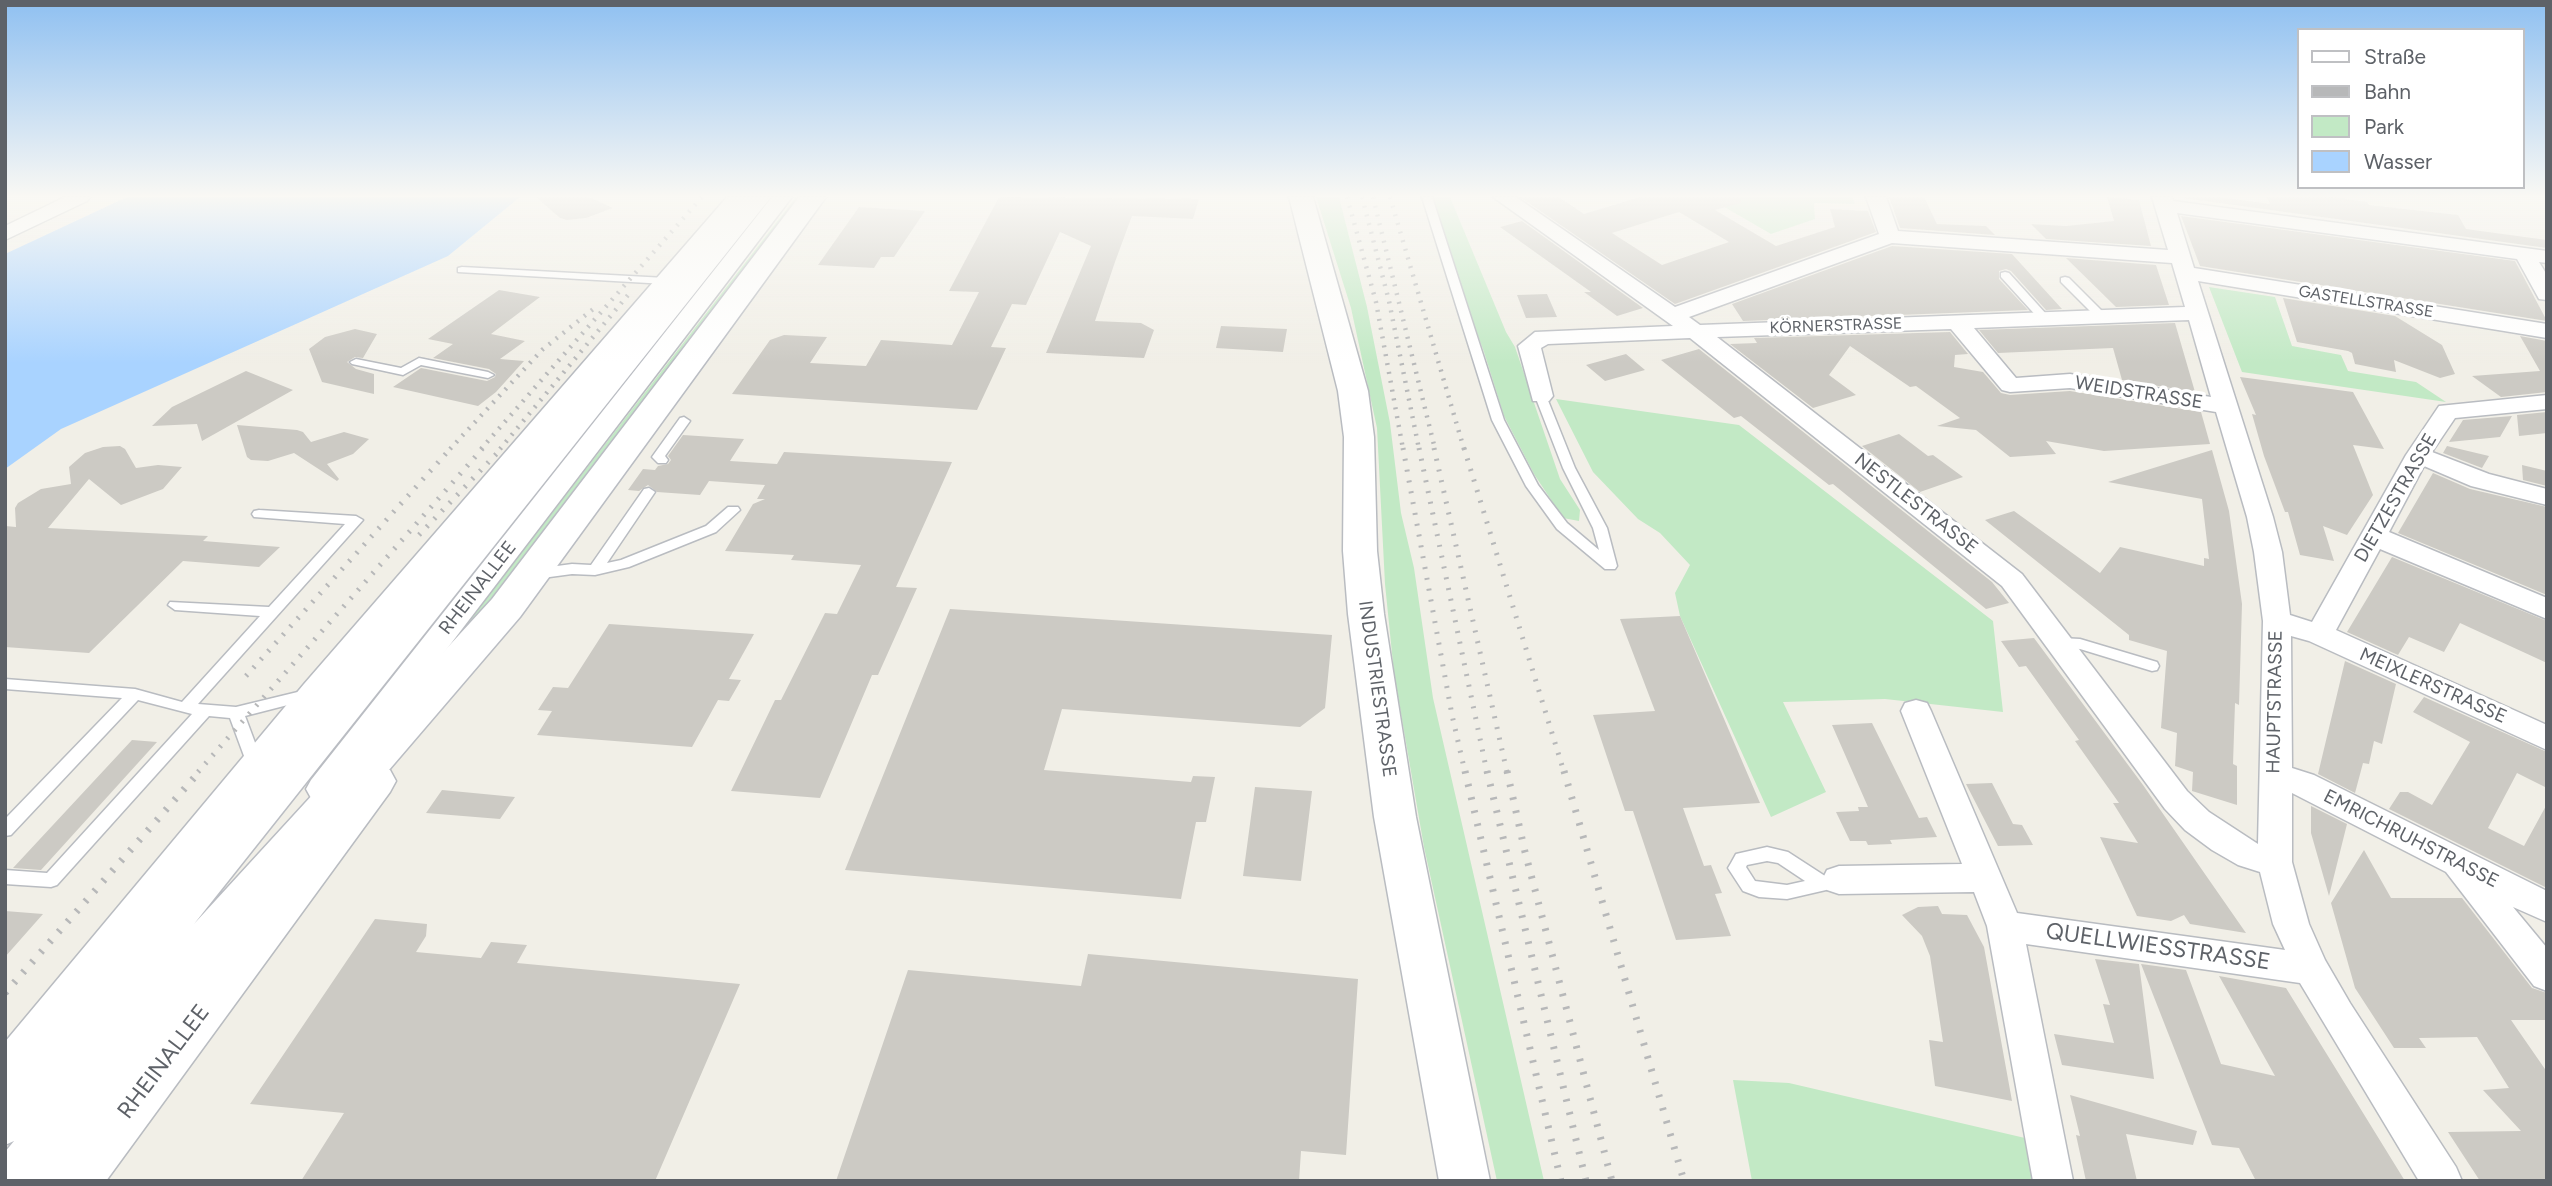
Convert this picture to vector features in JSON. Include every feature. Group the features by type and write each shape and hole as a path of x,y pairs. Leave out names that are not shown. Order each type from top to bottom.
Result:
{"main road":[{"name":"RHEINALLEE","path":"5,1119 713,252"},
{"name":"RHEINALLEE","path":"18,1181 174,979 335,804 518,591 772,252"}],"street":[{"name":"RHEINALLEE","path":"5,1072 315,692 690,252"},
{"name":"RHEINALLEE","path":"174,979 739,252"},
{"name":"INDUSTRIESTRASSE","path":"1316,252 1353,391 1359,437 1360,551 1366,614 1395,817 1465,1181"},
{"name":"NESTLESTRASSE","path":"1583,252 1695,331 2012,580 2176,800 2197,821 2224,841 2250,855 2274,862"},
{"path":"1674,315 1848,252"},
{"name":"GASTELLSTRASSE","path":"2050,252 2182,265 2547,331"},
{"name":"HAUPTSTRASSE","path":"2178,252 2260,517 2268,552 2277,621 2274,862 2291,924 2311,969 2337,1015 2442,1181"},
{"path":"2513,252 2547,257"},
{"path":"2524,254 2547,293"},
{"name":"KÖRNERSTRASSE","path":"1541,397 1529,346 1543,337 2099,314 2197,313"},
{"name":"WEIDSTRASSE","path":"1956,321 2010,385 2070,381 2225,406"},
{"name":"DIETZESTRASSE","path":"2319,634 2446,411 2547,402"},
{"path":"2418,456 2480,480 2547,497"},
{"name":"RHEINALLEE","path":"312,742 453,532"},
{"path":"2373,536 2547,609"},
{"name":"RHEINALLEE","path":"75,1181 518,591"},
{"path":"2277,621 2319,634"},
{"name":"MEIXLERSTRASSE","path":"2319,634 2547,738"},
{"path":"1916,711 2005,926 2053,1181"},
{"name":"EMRICHRUHSTRASSE","path":"2274,775 2303,784 2547,908"},
{"path":"2454,860 2547,975"},
{"path":"1830,881 1983,878"},
{"name":"QUELLWIESSTRASSE","path":"2005,926 2311,969"}],"lane":[{"path":"1445,252 1498,420 1532,486 1562,526 1610,566 1600,528 1569,468 1541,397"},
{"path":"462,270 666,281"},
{"path":"2005,275 2043,317"},
{"path":"2065,280 2099,314"},
{"path":"356,362 403,372 419,361 488,375"},
{"path":"662,460 658,457 684,421"},
{"path":"595,570 649,492"},
{"path":"518,591 564,569 595,570 642,559 701,534 721,522 733,510"},
{"path":"185,708 356,520 259,514"},
{"path":"175,605 272,612"},
{"path":"2061,643 2080,644 2152,666"},
{"path":"5,684 135,694 185,708 236,713 315,692"},
{"path":"5,830 135,694"},
{"path":"5,877 51,880 205,710"},
{"path":"236,713 256,767"}],"green space":[{"path":"753,252 761,252 445,668 346,780"},
{"path":"1333,252 1353,252 1367,307 1390,423 1401,513 1414,568 1433,698 1544,1181 1497,1181 1424,847 1394,673 1385,584 1377,428 1351,308"},
{"path":"1447,252 1473,252 1506,332 1515,347 1560,479 1580,510 1579,521 1563,518 1534,474 1504,416 1484,352"},
{"path":"2209,287 2275,297 2292,346 2341,355 2348,371 2416,382 2446,402 2242,372"},
{"path":"1556,399 1739,425 1993,621 2003,712 1885,699 1783,702 1826,792 1771,817 1680,616 1675,593 1690,565 1660,533 1638,519 1593,472"},
{"path":"1733,1080 1789,1083 2025,1138 2033,1181 1752,1181"}],"water":[{"path":"452,252 61,429 5,469 5,254"}],"building":[{"path":"827,252 897,252 894,257 881,257 874,268 818,265"},
{"path":"970,252 1051,252 1026,305 1012,304 991,347 1006,348 977,410 732,394 770,340 784,335 827,337 810,363 866,366 881,340 952,345 979,292 949,291"},
{"path":"1088,252 1119,252 1095,321 1141,323 1154,330 1144,358 1046,353"},
{"path":"1535,252 1566,252 1643,308 1617,316 1584,292 1591,292"},
{"path":"1600,252 1642,252 1662,265 1699,252 1819,252 1675,304"},
{"path":"1874,252 1987,252 2012,254 2062,309 2046,310 2011,271 2006,269 1999,271 1999,279 2028,310 1743,321 1732,304"},
{"path":"2195,252 2451,252 2515,261 2547,321 2200,266"},
{"path":"2066,258 2156,265 2169,305 2116,307"},
{"path":"499,290 540,297 491,334 525,341 500,359 524,361 496,392 478,406 393,387 421,368 487,381 495,377 496,374 489,369 433,358 453,344 428,339"},
{"path":"1547,294 1557,317 1526,318 1517,295"},
{"path":"2283,298 2395,316 2442,345 2455,374 2440,378 2394,360 2396,372 2355,364 2352,353 2348,351 2297,342"},
{"path":"2175,323 2195,392 2122,380 2113,348 1998,353 1979,330"},
{"path":"1221,326 1287,329 1283,352 1216,348"},
{"path":"355,329 377,334 363,358 355,357 347,362 356,369 374,374 374,394 322,382 309,349 325,337"},
{"path":"1950,332 1968,354 1955,355 1954,367 1983,372 2001,393 2010,395 2070,391 2201,412 2210,444 2104,451 2046,441 2056,454 2010,457 1976,430 1937,426 1960,418 1916,386 1910,387 1850,346 1829,375 1856,395 1813,408 1730,344 1757,343 1754,338"},
{"path":"2520,336 2547,341 2547,392 2501,397 2472,376 2540,371"},
{"path":"1699,349 1992,582 2009,603 1986,609 1833,484 1829,485 1741,416 1734,418 1661,360"},
{"path":"1626,354 1645,370 1605,381 1586,365"},
{"path":"246,371 293,390 202,441 197,424 152,426 172,407"},
{"path":"2240,377 2353,392 2384,449 2353,445 2373,495 2347,535 2323,526 2334,561 2300,555 2288,512 2285,512 2264,456 2252,414 2256,415"},
{"path":"2547,412 2547,433 2519,436 2517,415"},
{"path":"2512,416 2500,437 2449,442 2463,420"},
{"path":"237,425 297,430 303,432 311,442 344,432 369,439 353,454 327,464 339,479 337,481 294,453 268,461 251,460 247,457"},
{"path":"1899,434 1963,477 1920,492 1862,446"},
{"path":"683,435 744,439 730,461 777,464 784,452 952,462 896,587 917,588 878,675 872,675 820,798 731,791 775,700 781,700 825,613 837,614 861,565 791,560 794,555 725,551 753,504 765,499 757,499 765,485 709,481 700,495 657,492 648,485 639,491 628,490 643,469 655,470 658,466 668,464 671,460 668,456"},
{"path":"120,446 125,449 136,468 158,465 182,467 163,489 121,505 89,479 48,528 208,536 203,541 280,547 259,567 183,561 89,653 5,647 5,526 16,527 15,508 18,503 41,489 71,484 69,467 85,453 103,447"},
{"path":"2447,446 2489,456 2482,468 2443,453"},
{"path":"2212,450 2229,511 2242,604 2239,705 2235,703 2233,764 2237,766 2237,805 2192,791 2193,772 2175,766 2177,733 2161,728 2167,651 2129,640 2129,635 1985,520 2014,511 2100,573 2120,547 2204,566 2204,558 2209,559 2202,499 2108,482"},
{"path":"2522,465 2547,471 2547,486 2523,480"},
{"path":"2433,473 2470,489 2547,507 2547,595 2398,533"},
{"path":"2392,557 2547,621 2547,663 2460,623 2444,652 2409,637 2398,655 2347,632"},
{"path":"950,609 1332,635 1325,708 1300,727 1062,709 1044,770 1191,782 1193,776 1215,777 1206,822 1196,822 1181,899 845,870"},
{"path":"1680,616 1760,803 1683,808 1704,866 1711,865 1722,893 1715,894 1731,936 1676,940 1633,811 1625,811 1593,715 1655,711 1620,619"},
{"path":"609,624 754,634 729,679 741,680 729,701 718,700 692,747 537,735 552,711 538,710 553,687 568,688"},
{"path":"2034,638 2143,785 2246,933 2190,924 2184,915 2171,921 2137,916 2100,837 2138,843 2113,803 2119,803 2075,741 2079,740 2026,666 2019,667 2001,641"},
{"path":"2345,661 2396,684 2382,744 2374,741 2369,764 2363,763 2355,793 2318,774"},
{"path":"2424,697 2547,752 2547,788 2517,773 2488,828 2524,846 2547,804 2547,888 2389,809 2400,792 2408,792 2432,805 2470,742 2413,712"},
{"path":"1872,723 1919,818 1927,817 1937,837 1890,840 1892,844 1868,845 1866,841 1850,841 1836,812 1859,811 1858,807 1868,807 1832,725"},
{"path":"132,740 157,742 41,870 13,868"},
{"path":"1992,783 2013,824 2022,825 2033,845 1998,846 1966,784"},
{"path":"1255,787 1312,791 1301,881 1243,876"},
{"path":"442,790 515,797 500,819 426,813"},
{"path":"2311,806 2347,824 2329,896 2311,833"},
{"path":"2364,850 2391,898 2462,898 2532,988 2547,993 2547,1020 2511,1020 2547,1072 2547,1181 2480,1181 2448,1132 2521,1131 2483,1090 2509,1088 2477,1037 2419,1038 2426,1048 2394,1048 2355,988 2331,903"},
{"path":"1938,906 1942,914 1967,915 1984,947 2012,1101 1935,1086 1929,1040 1943,1042 1930,956 1922,936 1902,915 1918,907"},
{"path":"5,911 43,914 5,957"},
{"path":"375,919 427,924 426,936 416,952 481,958 491,942 527,945 517,963 740,984 655,1181 301,1181 344,1113 250,1104"},
{"path":"1088,954 1358,979 1346,1155 1301,1151 1299,1181 836,1181 908,970 1081,986"},
{"path":"2095,959 2139,964 2154,1079 2062,1065 2054,1034 2114,1043 2103,1004 2110,1005"},
{"path":"2141,964 2186,970 2221,1064 2275,1076 2219,976 2286,988 2405,1181 2256,1181 2239,1148 2212,1145"},
{"path":"2070,1095 2197,1131 2193,1145 2126,1134 2137,1181 2086,1181 2076,1135 2080,1136"}],"railway":[{"path":"481,449 653,252"},
{"path":"1362,252 1376,302 1403,449"},
{"path":"1376,252 1419,449"},
{"path":"1387,252 1435,449"},
{"path":"1406,252 1464,449"},
{"path":"500,449 628,295"},
{"path":"450,449 542,350 597,306"},
{"path":"246,676 451,448"},
{"path":"198,772 483,448"},
{"path":"419,535 502,448"},
{"path":"1403,448 1465,772"},
{"path":"1419,448 1487,772"},
{"path":"1434,448 1507,772"},
{"path":"1464,448 1564,772"},
{"path":"5,993 200,771"},
{"path":"1465,771 1561,1181"},
{"path":"1487,771 1586,1181"},
{"path":"1507,771 1525,852 1612,1181"},
{"path":"1564,771 1684,1181"}]}
